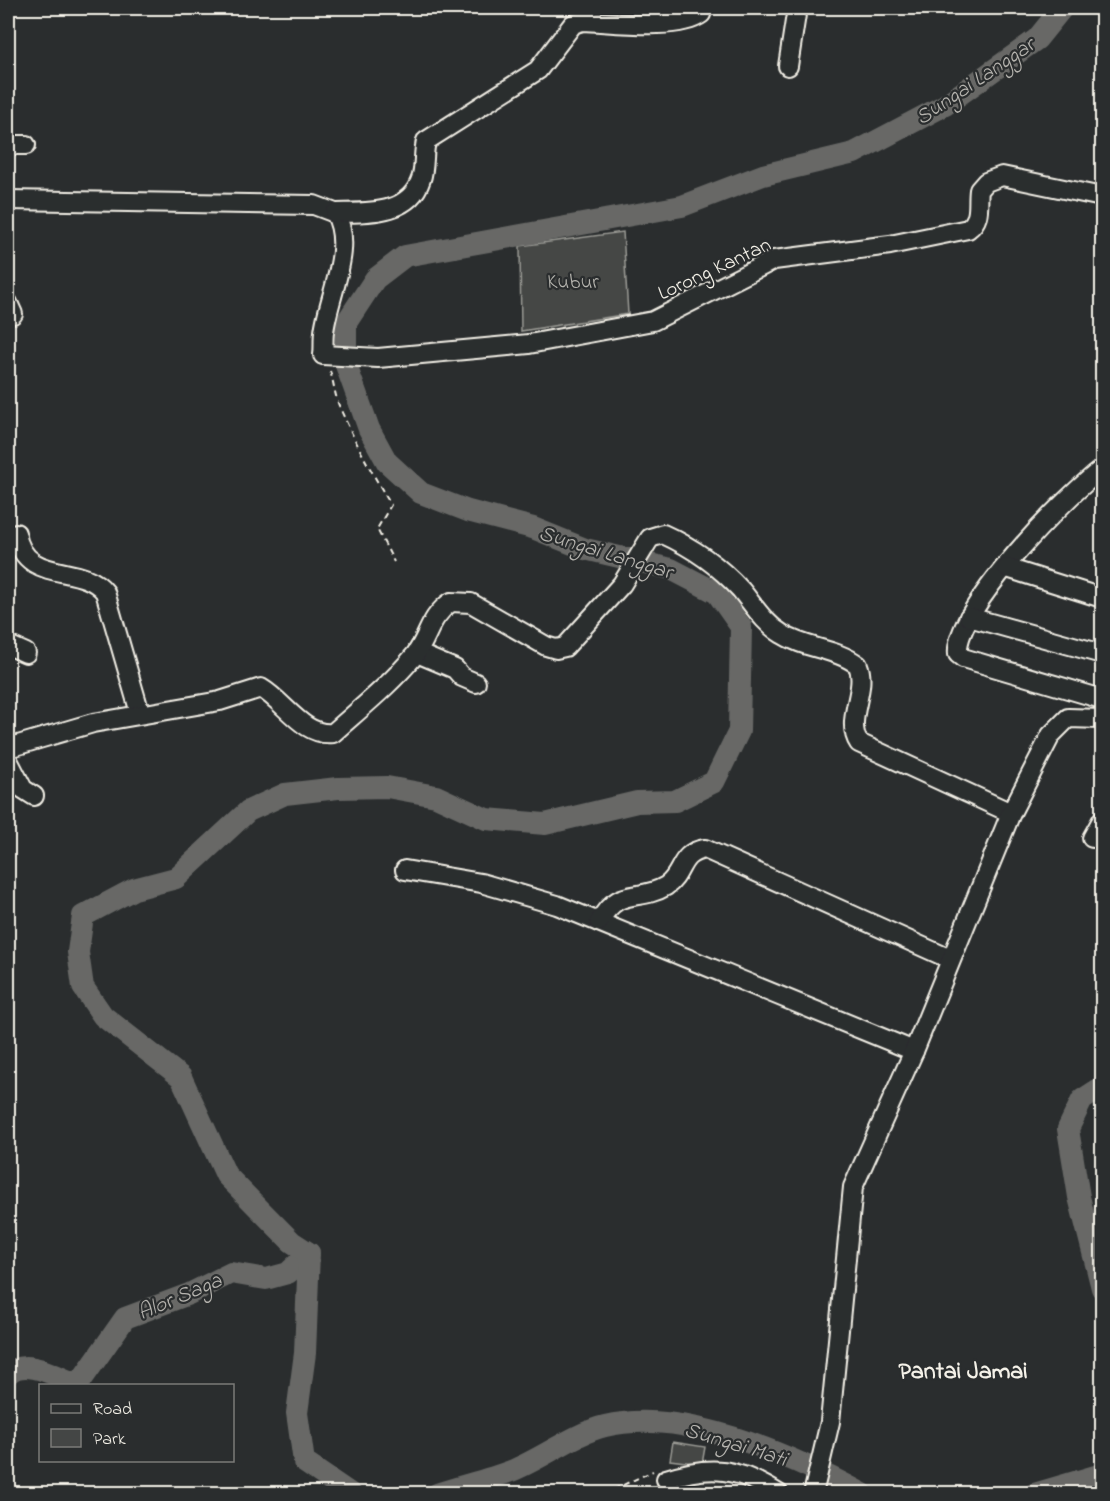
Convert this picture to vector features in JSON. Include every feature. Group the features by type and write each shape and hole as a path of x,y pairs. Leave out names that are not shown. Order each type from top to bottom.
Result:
{"street":[{"path":"8,200 314,205 335,213 387,211 408,200 421,179 426,141 538,70 573,24 583,21 673,23 695,18 701,14 700,8"},
{"path":"788,66 797,8"},
{"path":"8,145 26,145"},
{"name":"Lorong Kantan","path":"328,356 378,358 529,344 653,321 774,260 890,245 968,229 974,225 978,215 979,190 986,182 1002,176 1047,183 1102,197"},
{"path":"328,356 324,331 333,296 342,234 335,213"},
{"path":"1102,469 1035,531 1007,568 983,593 969,617 958,648 958,654 963,658 1102,699"},
{"path":"16,533 18,546 25,556 43,568 89,580 105,592 140,713"},
{"path":"8,748 93,723 140,713 220,701 261,688 277,697 309,729 322,734 333,733 374,698 417,652 433,621 446,606 459,600 471,603 546,646 556,649 565,647 622,584 650,538 658,534 671,538 718,567 769,624 783,634 800,643 847,657 858,665 861,672 854,728 859,743 1011,813"},
{"path":"1007,568 1102,597"},
{"path":"969,617 1102,654"},
{"path":"8,645 26,653"},
{"path":"417,652 455,669 462,677 476,683"},
{"path":"813,1492 830,1422 853,1187 914,1051 1011,813 1051,735 1068,718 1102,718"},
{"path":"8,760 23,789 34,796"},
{"path":"1092,838 1102,820"},
{"path":"599,922 607,908 621,897 657,890 669,884 688,854 705,849 950,958"},
{"path":"405,870 481,883 556,905 914,1051"},
{"path":"666,1479 692,1471 730,1470 744,1474 779,1494"}],"path":[{"path":"328,356 340,407 352,429 359,450 391,505 377,529 394,562"},
{"path":"604,1494 658,1470 666,1479"}],"green space":[{"name":"Kubur","path":"623,232 628,314 521,331 520,246"},
{"path":"673,1442 705,1447 702,1464 670,1460"}],"waterway":[{"name":"Sungai Langgar","path":"351,1494 304,1462 297,1413 305,1353 309,1253 292,1242 226,1175 181,1077 103,1016 83,987 78,952 83,916 134,889 176,878 248,811 285,794 338,788 387,787 436,796 486,819 545,824 637,802 675,801 714,782 739,731 741,627 717,593 671,569 585,549 533,528 468,511 421,493 387,462 369,429 346,365 346,323 375,279 405,256 682,206 763,175 854,153 945,105 1037,39 1062,8"},
{"name":"Sungai Mati","path":"1102,1087 1082,1100 1068,1129 1079,1197 1102,1288"},
{"name":"Alor Saga","path":"79,1384 125,1318 189,1294 231,1273 266,1279 288,1273 309,1253"},
{"name":"Alor Saga","path":"8,1374 23,1367 33,1368 76,1384"},
{"name":"Sungai Mati","path":"437,1494 511,1471 594,1429 636,1422 669,1423 703,1429 738,1439 805,1465 863,1494"},
{"name":"Sungai Mati","path":"1034,1494 1102,1474"}],"district":[{"name":"Pantai Jamai","path":"963,1370"}]}
